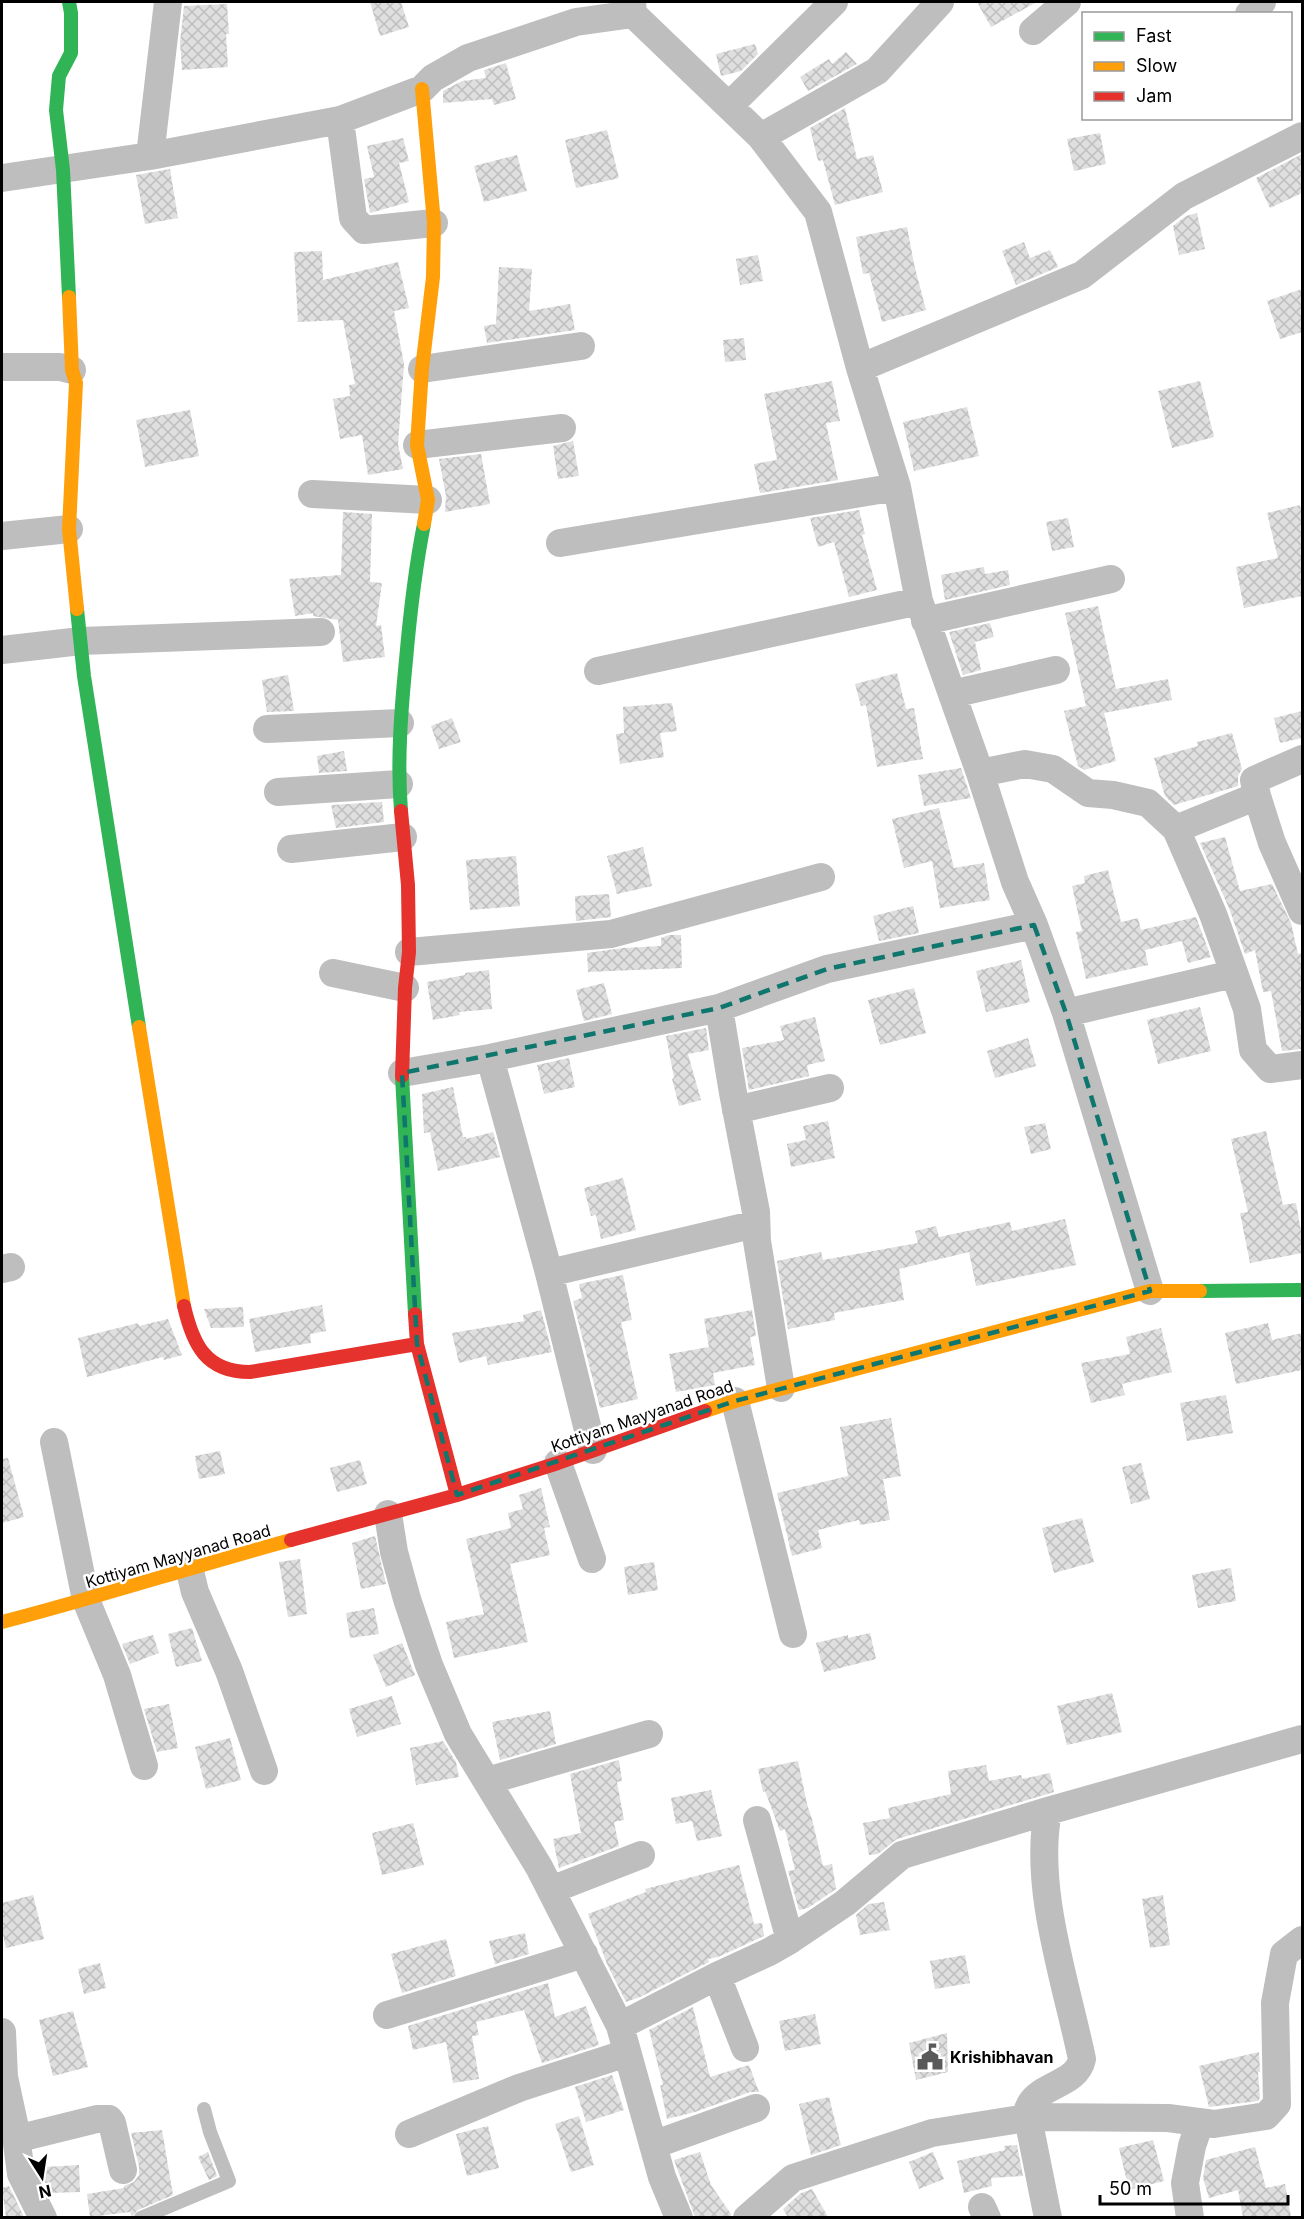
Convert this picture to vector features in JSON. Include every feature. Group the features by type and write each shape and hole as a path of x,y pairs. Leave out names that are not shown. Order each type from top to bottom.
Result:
{"street":[{"path":"69,2 71,53 58,76 56,110 63,170 72,370 76,383 69,529 84,676 177,1266 188,1320 199,1348 210,1361 226,1370 249,1372 417,1344"},
{"path":"150,156 168,2"},
{"path":"730,105 834,2"},
{"path":"762,137 877,71 940,2"},
{"path":"1033,31 1067,2"},
{"path":"1250,12 1262,2"},
{"path":"2,178 150,156 340,120 422,89 433,78 468,58 576,22 633,8 762,137 818,212 860,368 897,487 922,611 980,772 1015,882 1034,925 1066,1013 1150,1291"},
{"path":"422,89 434,223 433,277 422,369 417,445 428,500 414,575 400,723 399,784 408,885 409,952 405,988 402,1072 417,1344 457,1494"},
{"path":"340,120 353,218 364,230 434,223"},
{"path":"860,368 1082,274 1184,196 1302,136"},
{"path":"422,369 581,346"},
{"path":"2,367 72,370"},
{"path":"417,445 562,428"},
{"path":"560,543 897,487"},
{"path":"312,494 428,500"},
{"path":"2,536 69,529"},
{"path":"598,671 922,611 1112,579"},
{"path":"2,650 81,641 321,632"},
{"path":"952,694 1056,670"},
{"path":"267,729 400,723"},
{"path":"1302,759 1254,780 1272,843 1302,910"},
{"path":"980,772 1025,764 1053,769 1088,793 1113,795 1148,803 1176,829 1213,914 1247,1009 1252,1050 1270,1069 1302,1065"},
{"path":"278,792 399,784"},
{"path":"1176,829 1257,796"},
{"path":"291,849 403,837"},
{"path":"409,952 611,934 821,877"},
{"path":"402,1072 490,1058 719,1008 827,969 1034,925"},
{"path":"333,973 405,988"},
{"path":"1066,1013 1233,974"},
{"path":"719,1008 756,1212 757,1241 781,1388"},
{"path":"490,1058 549,1273 593,1450"},
{"path":"736,1110 830,1088"},
{"path":"549,1273 756,1224"},
{"name":"Kottiyam Mayyanad Road","path":"2,1622 86,1600 189,1567 457,1494 735,1401 1150,1291 1302,1290"},
{"path":"735,1401 793,1634"},
{"path":"54,1442 86,1600 117,1675 144,1766"},
{"path":"558,1462 592,1558"},
{"path":"388,1514 396,1562 429,1665 458,1734 539,1867 624,2039 662,2178 679,2217"},
{"path":"189,1567 195,1592 229,1671 264,1771"},
{"path":"487,1781 649,1734"},
{"path":"409,2134 519,2088 624,2039 717,1976 790,1940 845,1903 902,1855 1302,1739"},
{"path":"1048,1811 1043,1838 1051,1920 1082,2058 1080,2067 1069,2077 1038,2094 1029,2103 1028,2118 1048,2217"},
{"path":"757,1820 790,1940"},
{"path":"551,1890 641,1855"},
{"path":"747,2217 793,2178 932,2133 1028,2118 1168,2118 1214,2124 1266,2116 1277,2104 1275,2003 1284,1954 1302,1940"},
{"path":"387,2015 584,1954"},
{"path":"717,1976 745,2048"},
{"path":"2,2032 4,2077 16,2139 11,2177 43,2217"},
{"path":"653,2145 756,2108"},
{"path":"16,2139 97,2119 109,2119 112,2123 123,2170"},
{"path":"1190,2217 1185,2183 1192,2146 1200,2122"}],"lane":[{"path":"141,2217 228,2181 204,2109"}],"highlighted area":[{"path":"1034,925 1066,1013 1150,1291 735,1401 457,1495 417,1344 402,1073 719,1008 827,969"}],"building":[{"path":"370,2 401,2 409,27 380,36"},
{"path":"977,2 1037,2 991,27"},
{"path":"227,4 228,67 182,70 180,42 184,6"},
{"path":"755,44 758,54 741,71 721,76 716,54"},
{"path":"846,52 857,64 808,91 800,77 829,59 832,64"},
{"path":"506,63 516,99 494,105 492,99 443,103 443,91 462,81 486,78 484,70"},
{"path":"845,108 857,159 873,155 883,192 835,205 823,160 818,161 810,128"},
{"path":"607,130 619,178 576,188 565,140"},
{"path":"1100,133 1106,164 1074,171 1067,139"},
{"path":"403,138 409,161 399,163 409,202 370,213 364,179 374,177 367,146"},
{"path":"1302,154 1302,193 1270,208 1256,178"},
{"path":"517,155 527,191 484,202 474,166"},
{"path":"170,169 178,218 145,224 136,175"},
{"path":"1197,213 1205,249 1179,255 1173,226 1186,216"},
{"path":"907,227 926,310 882,322 869,273 863,274 856,237"},
{"path":"1024,242 1030,258 1050,250 1058,267 1016,285 1002,251"},
{"path":"322,251 323,280 398,262 409,308 394,311 404,364 398,444 403,469 368,475 362,435 340,439 333,399 350,396 349,385 355,384 343,320 298,322 294,252"},
{"path":"758,255 763,281 740,285 736,259"},
{"path":"499,267 532,269 529,311 570,304 575,330 487,343 484,326 496,324"},
{"path":"1302,289 1302,332 1280,339 1267,301"},
{"path":"744,338 746,360 725,362 723,340"},
{"path":"832,381 840,421 826,423 838,480 760,493 754,464 777,460 764,394"},
{"path":"1200,381 1214,437 1172,448 1158,391"},
{"path":"967,407 979,456 914,471 903,422"},
{"path":"190,410 199,456 145,467 136,420"},
{"path":"573,441 579,476 558,479 553,446"},
{"path":"481,454 490,504 445,512 446,496 439,459"},
{"path":"1300,505 1302,596 1244,608 1236,567 1278,558 1267,513"},
{"path":"859,510 865,534 862,535 877,590 849,597 834,542 818,547 810,518"},
{"path":"343,512 372,514 370,582 382,583 376,626 381,625 385,657 343,662 338,620 313,616 313,613 295,616 289,579 341,575"},
{"path":"1068,518 1074,547 1052,551 1046,522"},
{"path":"984,567 985,574 1008,570 1010,585 945,600 941,575"},
{"path":"1098,606 1116,689 1168,679 1172,700 1104,713 1116,761 1084,770 1078,766 1064,711 1086,706 1065,613"},
{"path":"990,623 994,637 975,642 981,670 963,675 949,632"},
{"path":"897,673 906,709 914,708 923,759 877,767 866,705 861,706 855,684"},
{"path":"288,675 294,711 267,712 262,680"},
{"path":"672,703 677,731 660,733 664,757 620,764 616,734 624,733 623,707"},
{"path":"1302,711 1302,738 1280,743 1274,718"},
{"path":"452,718 461,742 439,749 431,726"},
{"path":"1232,733 1242,769 1238,776 1238,786 1174,805 1165,796 1154,758 1198,746 1197,742"},
{"path":"344,751 347,771 319,773 317,756"},
{"path":"961,768 971,798 924,806 918,775"},
{"path":"382,802 384,822 336,828 331,805"},
{"path":"939,808 954,868 984,863 990,900 940,908 932,861 904,868 892,819"},
{"path":"1225,837 1240,891 1272,884 1291,923 1298,954 1302,953 1302,1049 1282,1051 1271,991 1263,992 1255,950 1245,954 1229,908 1200,843"},
{"path":"643,847 652,886 617,894 607,856"},
{"path":"516,856 520,906 470,910 466,860"},
{"path":"1108,870 1121,922 1138,918 1141,930 1196,917 1211,957 1188,963 1182,941 1145,950 1148,965 1086,979 1076,932 1082,931 1072,886 1085,883 1084,876"},
{"path":"609,894 611,917 576,921 575,896"},
{"path":"913,906 919,933 879,941 873,916"},
{"path":"681,935 682,968 588,972 587,953 661,946 661,938"},
{"path":"1021,960 1030,1002 986,1012 976,971"},
{"path":"489,970 492,1009 459,1012 460,1015 433,1020 427,982"},
{"path":"604,983 612,1014 584,1021 576,990"},
{"path":"914,988 926,1033 880,1045 868,1000"},
{"path":"1200,1007 1211,1051 1158,1064 1147,1020"},
{"path":"815,1017 825,1061 807,1065 809,1076 749,1090 742,1048 784,1040 780,1026"},
{"path":"706,1028 709,1050 688,1054 701,1100 679,1106 672,1079 674,1078 666,1036"},
{"path":"1028,1038 1036,1066 995,1078 987,1051"},
{"path":"569,1058 575,1087 544,1094 537,1065"},
{"path":"453,1087 463,1137 466,1139 493,1132 500,1157 438,1171 430,1132 424,1133 422,1094"},
{"path":"828,1121 835,1158 791,1167 787,1144 806,1140 803,1126"},
{"path":"1045,1123 1051,1149 1031,1154 1024,1127"},
{"path":"1266,1131 1283,1205 1296,1203 1302,1237 1302,1253 1250,1263 1240,1213 1248,1212 1231,1139"},
{"path":"623,1178 636,1230 601,1239 596,1215 591,1216 584,1188"},
{"path":"1065,1219 1076,1265 976,1286 969,1252 899,1269 904,1300 834,1313 835,1320 788,1329 777,1261 821,1252 823,1260 918,1243 915,1231 936,1226 939,1237 1010,1222 1012,1231"},
{"path":"623,1275 632,1320 621,1322 638,1399 600,1408 573,1301 582,1298 579,1284"},
{"path":"322,1305 326,1331 310,1334 311,1343 255,1352 249,1319"},
{"path":"243,1307 244,1327 211,1328 204,1309"},
{"path":"541,1310 552,1352 488,1365 486,1356 459,1363 452,1333 524,1321 523,1315"},
{"path":"752,1310 756,1336 750,1337 755,1365 713,1373 715,1385 676,1392 669,1354 709,1347 704,1319"},
{"path":"168,1319 182,1355 164,1360 163,1357 87,1377 78,1338 138,1323 139,1326"},
{"path":"1268,1323 1272,1340 1302,1333 1302,1370 1236,1384 1225,1333"},
{"path":"1161,1328 1172,1372 1122,1384 1125,1395 1091,1403 1081,1363 1130,1354 1126,1337"},
{"path":"1226,1395 1233,1433 1187,1441 1180,1403"},
{"path":"891,1418 901,1476 883,1479 890,1520 860,1525 859,1520 818,1530 822,1548 792,1556 777,1493 848,1476 840,1427"},
{"path":"220,1451 225,1474 199,1479 195,1456"},
{"path":"8,1458 24,1517 2,1523 2,1459"},
{"path":"360,1460 367,1484 337,1492 330,1468"},
{"path":"1141,1463 1150,1499 1131,1504 1122,1467"},
{"path":"541,1488 550,1527 544,1528 550,1555 510,1564 528,1642 454,1658 446,1622 484,1614 466,1539 511,1528 508,1513 523,1509 519,1495"},
{"path":"1082,1518 1094,1562 1054,1573 1042,1528"},
{"path":"375,1536 386,1584 361,1589 352,1543"},
{"path":"300,1559 307,1614 288,1617 279,1562"},
{"path":"654,1562 658,1590 628,1595 624,1567"},
{"path":"1231,1568 1236,1601 1198,1608 1192,1575"},
{"path":"374,1608 379,1634 350,1638 346,1613"},
{"path":"192,1628 202,1661 176,1667 168,1634"},
{"path":"870,1633 876,1659 824,1672 816,1643 848,1635 848,1638"},
{"path":"153,1635 159,1653 130,1664 122,1644"},
{"path":"402,1643 415,1675 386,1687 373,1655"},
{"path":"1112,1693 1122,1732 1067,1745 1057,1706"},
{"path":"392,1696 401,1724 357,1737 349,1709"},
{"path":"169,1704 178,1748 157,1752 144,1709"},
{"path":"550,1711 556,1744 500,1760 492,1722"},
{"path":"230,1738 241,1780 206,1789 195,1747"},
{"path":"443,1741 456,1762 459,1777 416,1785 410,1748"},
{"path":"619,1760 622,1781 617,1782 624,1820 614,1822 619,1846 559,1868 553,1839 581,1833 570,1774"},
{"path":"798,1761 823,1866 832,1864 836,1889 808,1908 799,1910 788,1871 795,1870 785,1829 780,1831 765,1791 763,1792 758,1769"},
{"path":"986,1765 989,1781 1021,1775 1022,1779 1050,1773 1054,1792 897,1839 878,1854 869,1855 863,1823 890,1818 888,1808 951,1794 948,1771"},
{"path":"711,1790 722,1836 697,1841 692,1821 676,1824 671,1798"},
{"path":"413,1823 424,1865 382,1875 372,1833"},
{"path":"739,1865 754,1924 762,1923 764,1936 718,1957 708,1959 709,1962 626,2002 607,1964 588,1914 646,1892 645,1889"},
{"path":"33,1895 44,1939 6,1948 2,1930 2,1903"},
{"path":"1163,1895 1170,1945 1150,1948 1142,1899"},
{"path":"884,1902 890,1930 860,1935 856,1915 869,1904"},
{"path":"525,1933 529,1954 495,1964 489,1941"},
{"path":"446,1939 456,1976 402,1993 391,1954"},
{"path":"965,1955 970,1983 935,1989 930,1961"},
{"path":"100,1963 106,1988 84,1994 78,1969"},
{"path":"548,1983 555,2017 586,2006 599,2045 542,2063 524,2010 476,2022 479,2035 472,2036 479,2079 453,2083 446,2042 413,2050 408,2026"},
{"path":"693,2007 710,2077 749,2065 759,2092 750,2092 695,2112 667,2119 660,2085 663,2085 649,2030"},
{"path":"73,2011 88,2067 53,2076 39,2020"},
{"path":"815,2014 821,2044 785,2051 779,2021"},
{"name":"Krishibhavan","path":"947,2033 948,2072 916,2080 909,2043"},
{"path":"1259,2052 1260,2098 1258,2101 1209,2107 1199,2066"},
{"path":"612,2075 624,2110 586,2122 575,2087"},
{"path":"829,2097 841,2145 811,2155 799,2104"},
{"path":"579,2116 594,2165 571,2172 555,2124"},
{"path":"488,2126 499,2168 467,2176 456,2134"},
{"path":"162,2130 173,2195 138,2210 132,2217 130,2212 90,2217 87,2194 124,2188 134,2182 139,2175 131,2133"},
{"path":"1153,2140 1164,2181 1129,2190 1119,2148"},
{"path":"1017,2145 1023,2176 991,2178 992,2186 964,2193 957,2161 1005,2150 1004,2146"},
{"path":"1255,2147 1266,2188 1285,2184 1291,2217 1243,2217 1238,2190 1209,2198 1203,2178 1206,2160"},
{"path":"208,2152 217,2176 209,2180 198,2157"},
{"path":"700,2152 711,2185 731,2217 695,2217 674,2160"},
{"path":"933,2152 944,2179 919,2189 909,2162"},
{"path":"79,2165 80,2192 49,2193 45,2186 45,2167"},
{"path":"9,2186 24,2217 6,2217 2,2188"},
{"path":"812,2189 828,2217 788,2217 783,2209 801,2193"}],"traffic: fast":[{"path":"69,2 71,53 59,76 56,110 63,170 69,297"},
{"path":"401,811 400,755 403,698 413,592 424,524"},
{"path":"77,609 84,676 139,1027"},
{"path":"402,1076 415,1314"},
{"path":"1200,1291 1302,1290"}],"traffic: slow":[{"path":"422,89 434,223 433,277 422,369 417,445 428,500 424,524"},
{"path":"69,297 72,370 76,383 69,529 77,609"},
{"path":"139,1027 184,1306"},
{"path":"705,1411 735,1401 1150,1291 1200,1291"},
{"path":"2,1622 291,1540"}],"traffic: jam":[{"path":"401,811 408,885 409,952 405,988 402,1076"},
{"path":"184,1306 192,1333 204,1354 222,1367 235,1371 250,1372 417,1344"},
{"path":"415,1314 417,1344 457,1495"},
{"path":"291,1540 457,1495 558,1463 705,1411"}],"place":[{"name":"Krishibhavan","path":"930,2057"}]}
